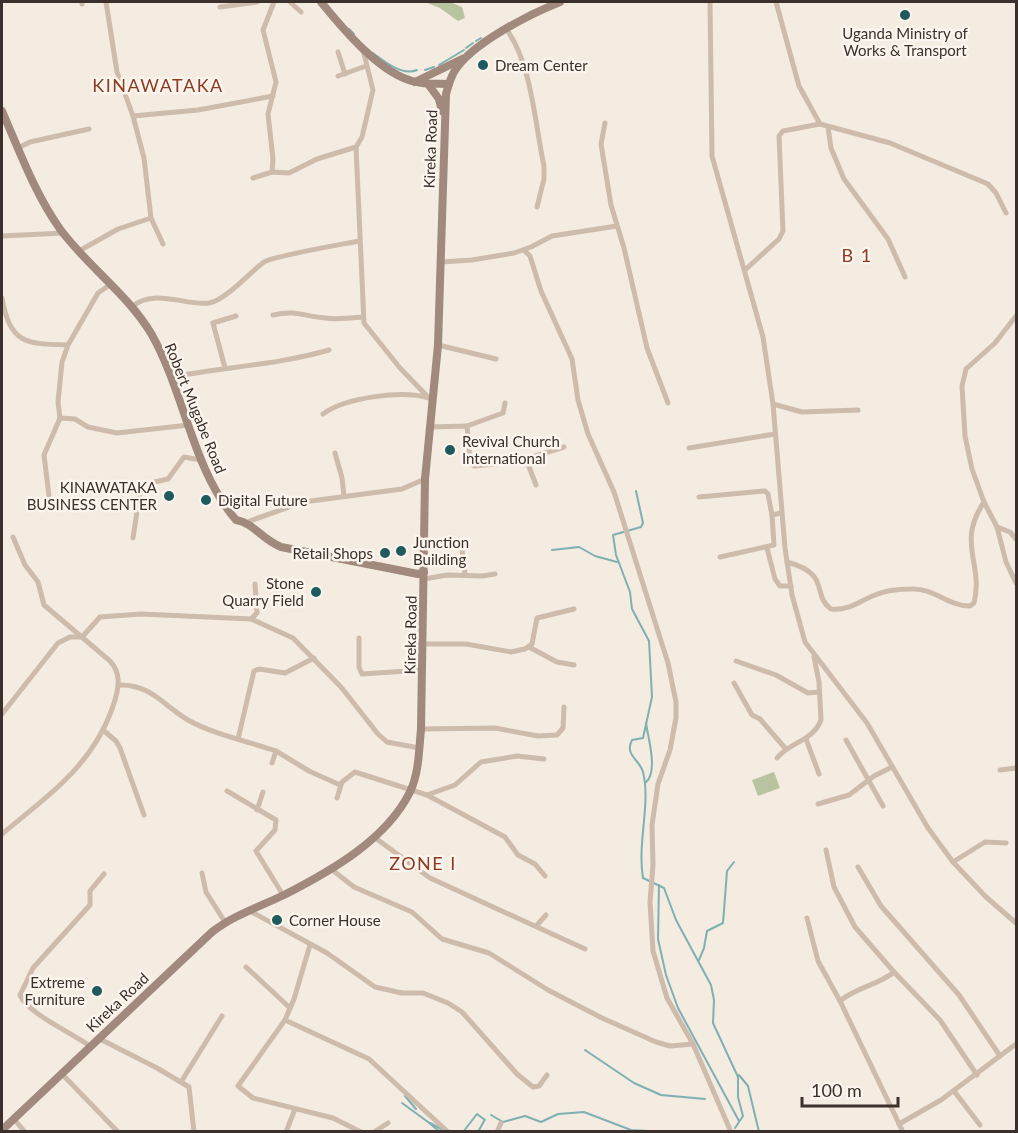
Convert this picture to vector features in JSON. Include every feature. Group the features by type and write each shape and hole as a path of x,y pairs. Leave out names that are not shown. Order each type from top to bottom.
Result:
{"main road":[{"path":"321,2 363,48 392,71 415,82 448,84"},
{"name":"Kireka Road","path":"2,1130 225,922 284,895 331,869 390,822 411,790 418,767 421,729 425,479 430,399 438,345 444,119 448,84 454,72 470,54 507,30 560,2"},
{"path":"415,82 470,54"},
{"path":"428,84 439,99 444,119"},
{"name":"Robert Mugabe Road","path":"2,111 46,207 63,233 133,306 161,353 190,425 201,460 223,505 236,520 247,522 266,541 281,547 424,576"}],"street":[{"path":"106,2 117,72 133,116 144,158 151,218 163,244"},
{"path":"220,7 257,2"},
{"path":"272,172 273,159 268,114 273,96 275,74 265,48 263,30 274,2"},
{"path":"290,2 301,12"},
{"path":"710,2 712,156 763,337 773,404 781,513 791,586 805,642 814,657 819,692 821,720 807,739 785,748 777,758"},
{"path":"776,2 799,86 820,124"},
{"path":"507,30 514,40 529,90 544,166 544,179 537,207"},
{"path":"363,48 366,66 372,78 373,90 362,137 356,147 363,317 368,329 430,399"},
{"path":"338,52 342,75 366,66"},
{"path":"133,116 198,110 273,96"},
{"path":"605,123 601,144 606,178 647,348 668,403"},
{"path":"745,270 779,240 783,231 779,134 820,124 890,143 982,180 996,193 1006,213"},
{"path":"828,127 831,148 844,179 888,239 905,277"},
{"path":"18,148 30,142 89,129"},
{"path":"253,178 272,172 289,173 317,159 356,147"},
{"path":"80,251 118,229 151,218"},
{"path":"441,262 472,260 524,250 546,238 574,231 617,226"},
{"path":"2,236 63,233"},
{"path":"133,306 140,300 152,299 209,303 225,295 265,261 359,241"},
{"path":"524,250 530,256 541,291 572,359 578,400 588,434 610,484 668,663 676,702 670,750 655,798 651,825 653,951 667,998 693,1044 731,1131"},
{"path":"49,496 44,455 60,418 57,402 60,372 68,345 98,293 111,284"},
{"path":"2,298 4,322 28,343 68,345"},
{"path":"273,315 300,312 314,317 333,319 363,317"},
{"path":"1017,315 995,342 966,369 963,379 965,436 972,469 984,502 997,527 1006,562 1017,583"},
{"path":"225,368 213,323 236,316"},
{"path":"438,345 496,358"},
{"path":"171,377 225,368 274,364 329,350"},
{"path":"323,414 337,405 356,398 430,399"},
{"path":"430,427 467,426 503,413 505,403"},
{"path":"773,404 802,412 858,410"},
{"path":"60,418 75,418 88,427 117,433 190,425"},
{"path":"467,426 472,465 516,462 564,447"},
{"path":"689,448 775,434"},
{"path":"335,453 344,496"},
{"path":"133,538 141,485 168,479 184,457 201,460"},
{"path":"526,459 536,485"},
{"path":"247,522 303,502 402,489 425,479"},
{"path":"699,497 765,491 768,494 776,542 766,548 720,557"},
{"path":"788,562 803,567 813,574 827,607 831,609 852,607 888,591 915,588 930,590 951,603 970,606 974,603 976,591 970,546 971,529 984,502"},
{"path":"772,515 781,513"},
{"path":"997,527 1010,532 1017,539"},
{"path":"2,834 68,778 84,761 103,730 119,685 114,665 44,605 38,582 25,565 13,537"},
{"path":"465,544 462,550 465,574"},
{"path":"766,548 776,582 780,586 791,586"},
{"path":"424,576 465,574 482,576 495,573"},
{"path":"251,619 257,613 255,584"},
{"path":"424,644 466,644 508,653 532,644 537,618 574,609"},
{"path":"82,637 95,620 108,615 251,619 293,638 341,687 378,734 393,744 419,748"},
{"path":"2,714 58,643 70,637 82,637"},
{"path":"359,638 358,668 362,674 423,670"},
{"path":"528,647 557,662 574,665"},
{"path":"814,657 825,665 867,723 928,828 953,862 986,897 1017,923"},
{"path":"238,739 246,694 254,671 259,669 285,673 314,658"},
{"path":"736,662 776,675 808,693 819,692"},
{"path":"734,683 752,715 760,719 785,748"},
{"path":"119,685 143,687 188,720 276,751 309,771 340,785"},
{"path":"421,729 495,728 538,736 557,735 564,728 564,707"},
{"path":"103,730 120,748 144,814"},
{"path":"807,739 819,774"},
{"path":"846,740 882,806"},
{"path":"272,763 276,751"},
{"path":"427,795 455,785 481,762 517,756 544,759"},
{"path":"818,804 849,795 868,780 892,767"},
{"path":"1000,770 1017,768"},
{"path":"337,798 340,785 348,775 358,772 427,795 505,837 518,855 535,864 545,876"},
{"path":"227,791 273,818 277,824 256,852 284,895"},
{"path":"257,810 263,792"},
{"path":"374,837 430,878 585,949"},
{"path":"953,862 985,842 1006,843"},
{"path":"826,850 834,887 849,916 894,972 940,1020 976,1075"},
{"path":"858,867 881,906 965,1002 1000,1056"},
{"path":"331,869 354,887 412,912 442,939 489,953 548,990 602,1018 663,1044 693,1044"},
{"path":"202,873 206,892 225,922"},
{"path":"90,1046 61,1026 35,1014 20,995 33,968 90,905 90,891 104,874"},
{"path":"248,910 340,961 364,982 402,993 423,993 448,1003 462,1012 496,1052 533,1087 539,1086 547,1075"},
{"path":"537,926 546,915"},
{"path":"807,918 818,961 903,1131"},
{"path":"310,945 285,1020 238,1086 243,1093 253,1098 333,1118 362,1131"},
{"path":"246,967 290,1008"},
{"path":"840,1001 853,991 882,981 894,972"},
{"path":"181,1082 222,1016"},
{"path":"285,1020 369,1059 448,1131"},
{"path":"98,1038 181,1082 190,1090 194,1131"},
{"path":"899,1124 954,1091 1017,1044"},
{"path":"62,1074 118,1131"},
{"path":"954,1091 980,1125"},
{"path":"286,1131 295,1109"},
{"path":"14,1119 24,1131"},
{"path":"374,1131 388,1123"},
{"path":"497,1131 501,1123"}],"green space":[{"path":"425,2 450,2 462,7 465,18 458,21 440,8"},
{"path":"774,772 780,788 758,796 752,780"}],"waterway":[{"path":"349,29 354,34"},
{"path":"476,41 481,38"},
{"path":"466,48 473,43"},
{"path":"439,65 464,50"},
{"path":"373,53 400,70 417,70"},
{"path":"425,70 434,67"},
{"path":"636,491 643,523 641,527 613,535 616,555 630,592 632,609 649,641 652,697 643,738 632,740 630,745 631,754 643,772 645,784 643,878 664,888 676,920 711,985 714,1000 713,1023 738,1077 738,1097 743,1116 735,1128"},
{"path":"552,550 579,547 595,556 617,562"},
{"path":"645,783 649,778 652,764 646,723"},
{"path":"699,960 707,931 723,923 727,871 734,862"},
{"path":"659,885 658,939 666,975 678,1008 739,1121"},
{"path":"585,1050 634,1083 661,1095 705,1099"},
{"path":"739,1075 748,1086 759,1132"},
{"path":"405,1096 416,1109"},
{"path":"402,1103 428,1122"},
{"path":"491,1115 503,1122 525,1116 541,1122 558,1114 584,1112 631,1130 667,1132"},
{"path":"463,1132 477,1114 485,1120"},
{"path":"478,1132 484,1121"},
{"path":"428,1122 440,1132"},
{"path":"430,1123 443,1130"},
{"path":"669,1132 695,1132"}],"place":[{"name":"Uganda Ministry of Works & Transport","path":"905,15"},
{"name":"Dream Center","path":"483,65"},
{"name":"Revival Church International","path":"450,450"},
{"name":"KINAWATAKA BUSINESS CENTER","path":"169,496"},
{"name":"Digital Future","path":"206,500"},
{"name":"Junction Building","path":"401,551"},
{"name":"Retail Shops","path":"385,553"},
{"name":"Stone Quarry Field","path":"316,592"},
{"name":"Corner House","path":"277,920"},
{"name":"Extreme Furniture","path":"97,991"}],"district":[{"name":"KINAWATAKA","path":"158,85"},
{"name":"B 1","path":"857,255"},
{"name":"ZONE I","path":"423,863"}]}
